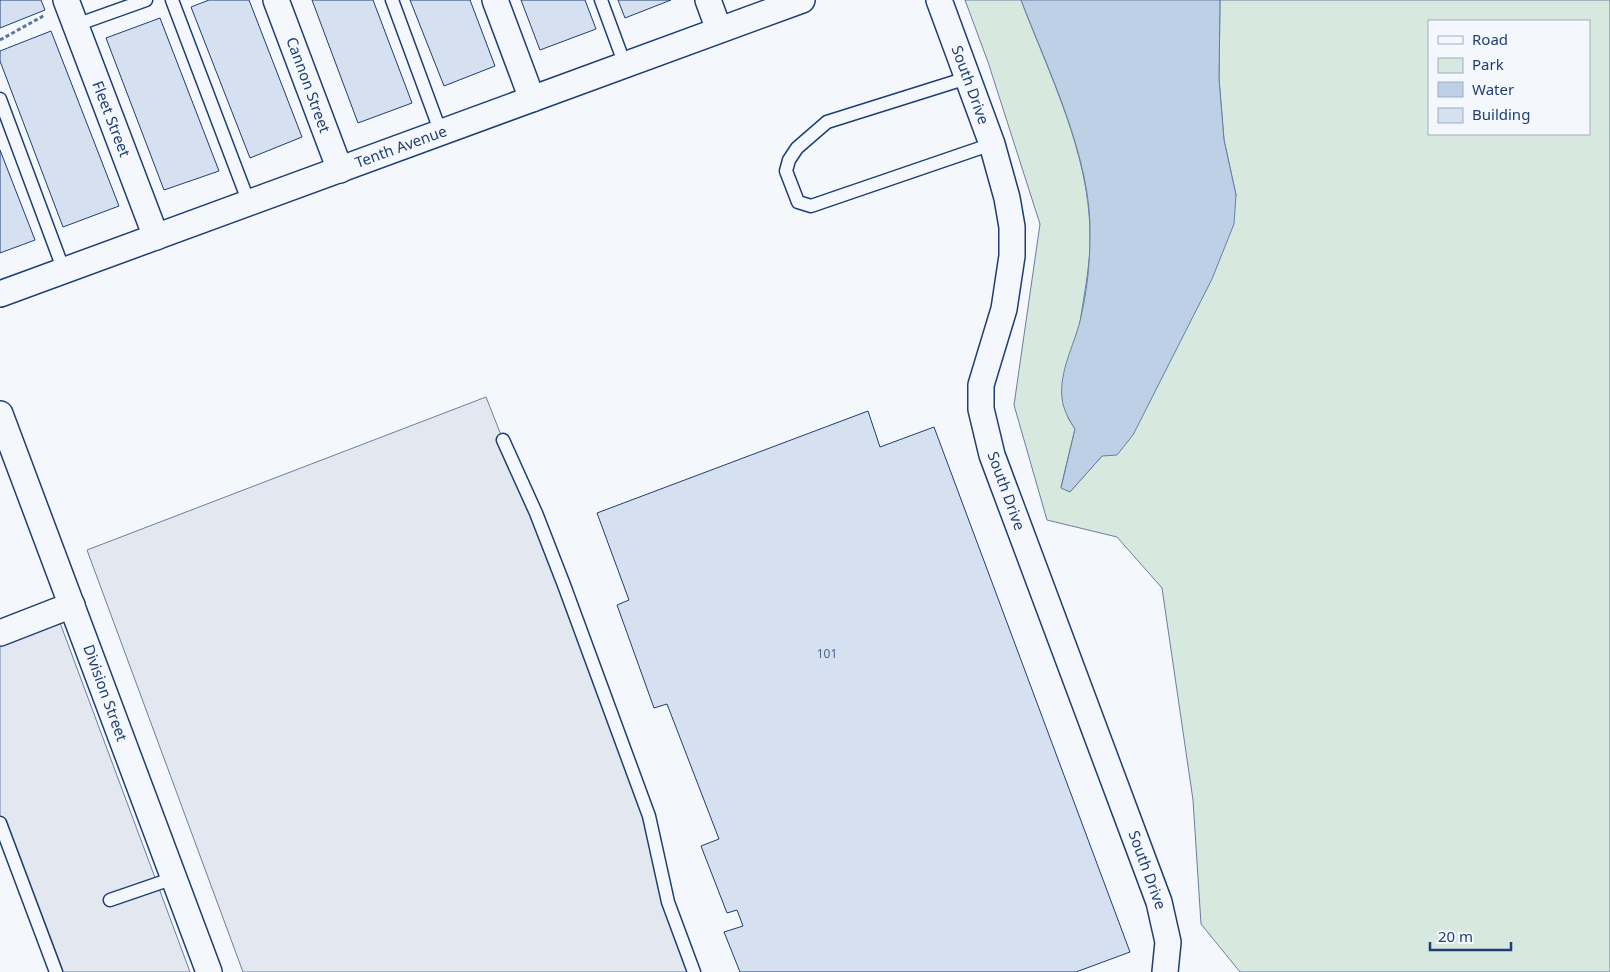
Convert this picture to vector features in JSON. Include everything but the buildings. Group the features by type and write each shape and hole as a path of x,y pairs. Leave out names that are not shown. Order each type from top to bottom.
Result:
{"street":[{"name":"Cannon Street","path":"276,0 340,170"},
{"path":"495,0 532,99"},
{"path":"708,0 719,30"},
{"name":"Tenth Avenue","path":"0,294 802,0"},
{"name":"South Drive","path":"939,0 992,144 1007,198 1012,227 1012,256 1004,309 981,385 981,409 985,430 992,455 1159,902 1168,942 1165,972"},
{"name":"Fleet Street","path":"59,6 76,25 156,237"},
{"name":"Division Street","path":"0,414 209,972"},
{"path":"0,633 72,606"}],"lane":[{"path":"76,25 146,0"},
{"path":"172,0 249,203"},
{"path":"392,0 441,133"},
{"path":"601,0 625,65"},
{"path":"968,78 827,122 798,148 788,160 786,170 794,196 798,202 811,206 992,144"},
{"path":"0,99 64,271"},
{"path":"503,440 536,513 650,816 668,902 694,972"},
{"path":"0,823 56,972"},
{"path":"110,900 174,878"}],"path":[{"path":"0,40 59,6"}],"green space":[{"path":"965,0 1021,0 1066,114 1083,173 1088,203 1090,244 1068,418 1075,429 1061,487 1070,492 1102,456 1236,195 1224,140 1219,79 1220,0 1610,0 1610,972 1240,972 1201,924 1193,800 1162,588 1117,537 1047,520 1014,405 1040,224 988,62"}],"shaded area":[{"path":"486,397 622,742 694,972 243,972 87,550"},
{"path":"56,612 190,972 56,972 0,823 0,633"}],"water":[{"path":"1021,0 1220,0 1219,79 1224,140 1236,195 1234,224 1212,279 1133,435 1117,455 1102,456 1070,492 1061,488 1075,429 1064,406 1062,388 1065,369 1080,321 1086,289 1090,246 1089,206 1084,176 1066,115"}]}
